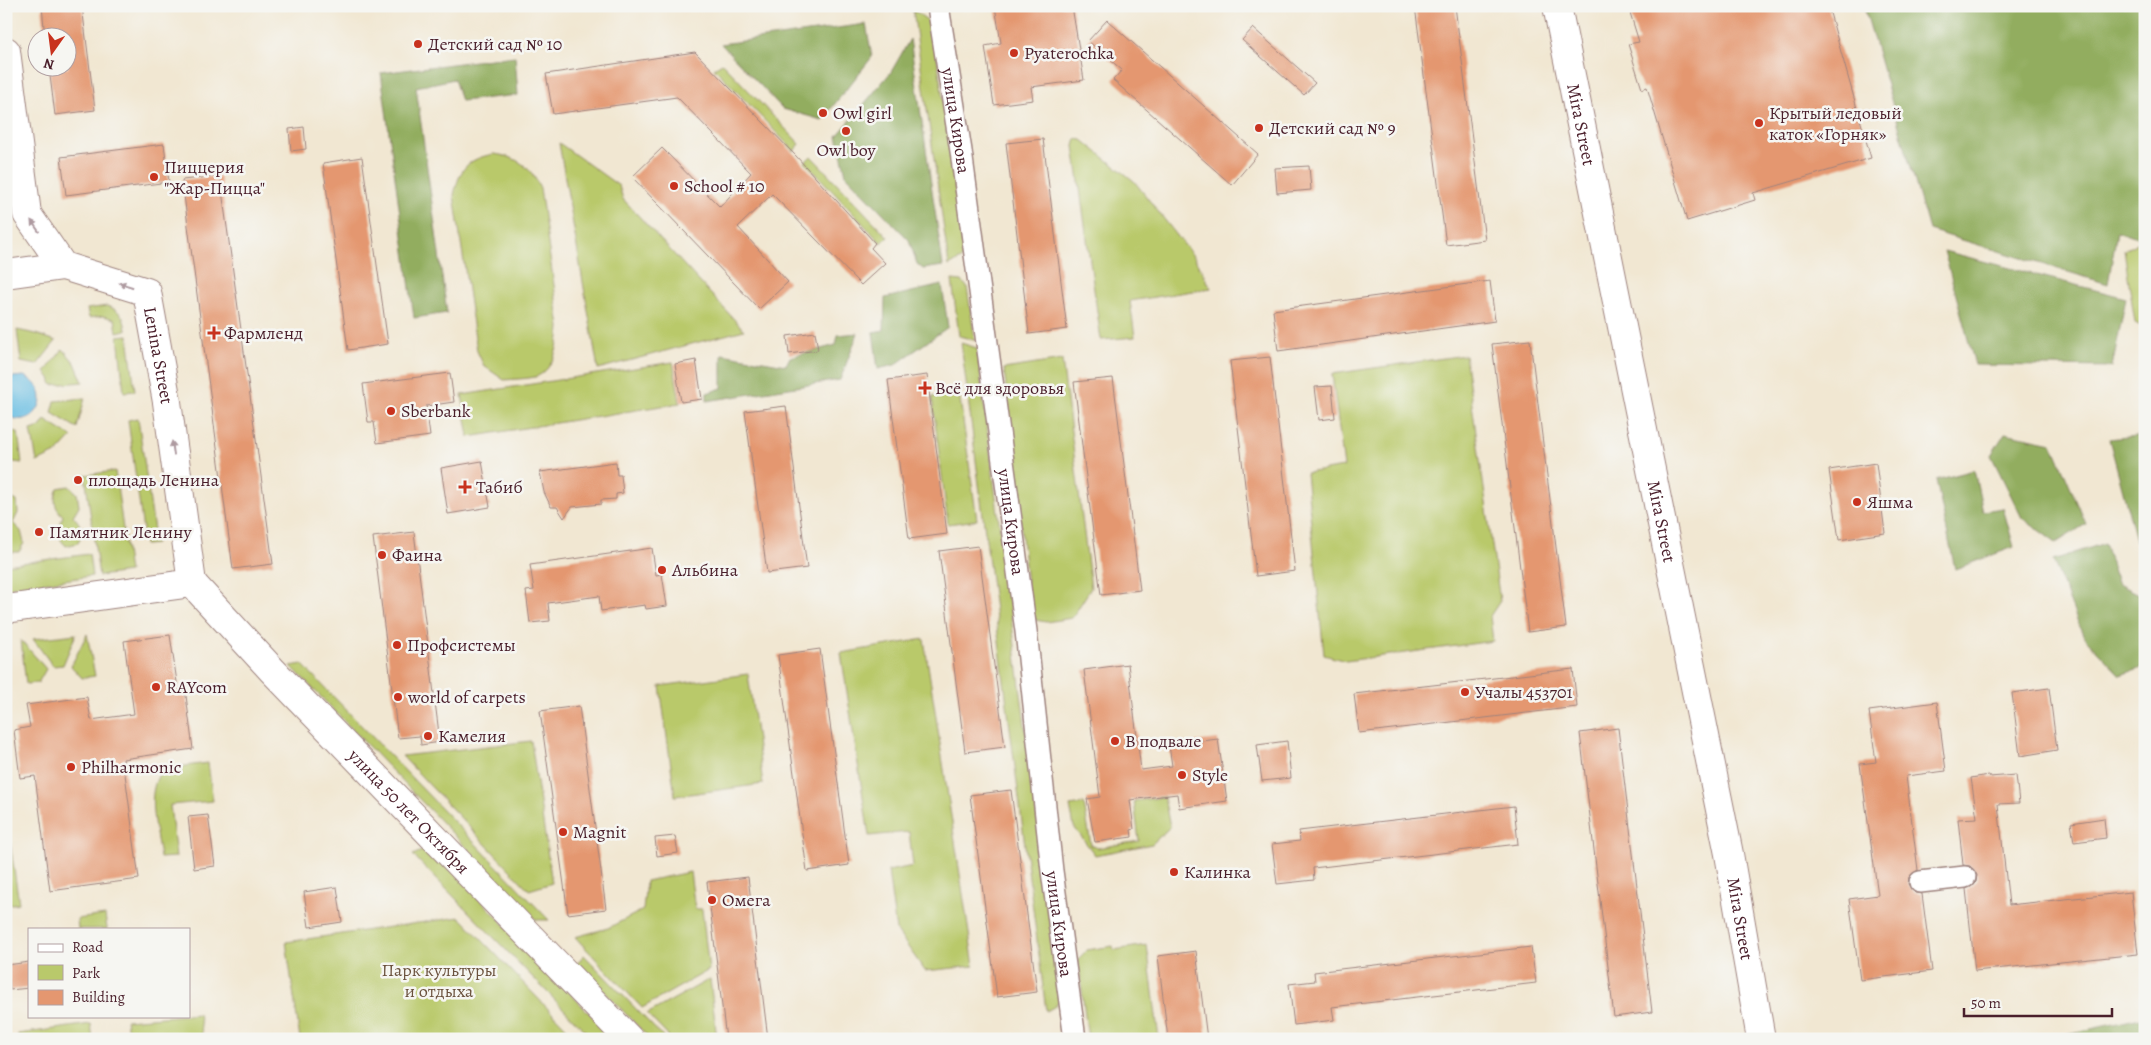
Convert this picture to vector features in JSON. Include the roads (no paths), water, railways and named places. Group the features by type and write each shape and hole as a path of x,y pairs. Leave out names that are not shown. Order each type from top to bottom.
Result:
{"main road":[{"name":"Mira Street","path":"1556,6 1729,854 1761,1039"},
{"path":"6,51 27,214 63,266 6,274"},
{"name":"Lenina Street","path":"63,266 147,292 167,402 192,582"},
{"path":"6,609 192,582"},
{"name":"улица 50 лет Октября","path":"192,582 272,670 629,1039"}],"street":[{"name":"улица Кирова","path":"938,6 961,152 1024,622 1052,871 1075,1039"},
{"path":"1920,882 1964,877"}],"water":[{"path":"24,376 35,383 40,392 41,401 38,409 32,415 24,419 15,419 6,414 6,381 13,377"}],"place":[{"name":"Детский сад № 10","path":"418,44"},
{"name":"Pyaterochka","path":"1014,53"},
{"name":"Owl girl","path":"823,113"},
{"name":"Крытый ледовый каток «Горняк»","path":"1759,123"},
{"name":"Детский сад № 9","path":"1259,128"},
{"name":"Owl boy","path":"846,131"},
{"name":"Пиццерия \"Жар-Пицца\"","path":"154,177"},
{"name":"School # 10","path":"674,186"},
{"name":"Фармленд","path":"214,333"},
{"name":"Всё для здоровья","path":"925,388"},
{"name":"Sberbank","path":"391,411"},
{"name":"площадь Ленина","path":"78,480"},
{"name":"Табиб","path":"465,487"},
{"name":"Яшма","path":"1857,502"},
{"name":"Памятник Ленину","path":"39,532"},
{"name":"Фаина","path":"382,555"},
{"name":"Альбина","path":"662,570"},
{"name":"Профсистемы","path":"397,645"},
{"name":"RAYcom","path":"156,687"},
{"name":"Учалы 453701","path":"1465,692"},
{"name":"world of carpets","path":"398,697"},
{"name":"Камелия","path":"428,736"},
{"name":"В подвале","path":"1115,741"},
{"name":"Philharmonic","path":"71,767"},
{"name":"Style","path":"1182,775"},
{"name":"Magnit","path":"563,832"},
{"name":"Калинка","path":"1174,872"},
{"name":"Омега","path":"712,900"}],"park label":[{"name":"Парк культуры и отдыха","path":"439,980"}]}
